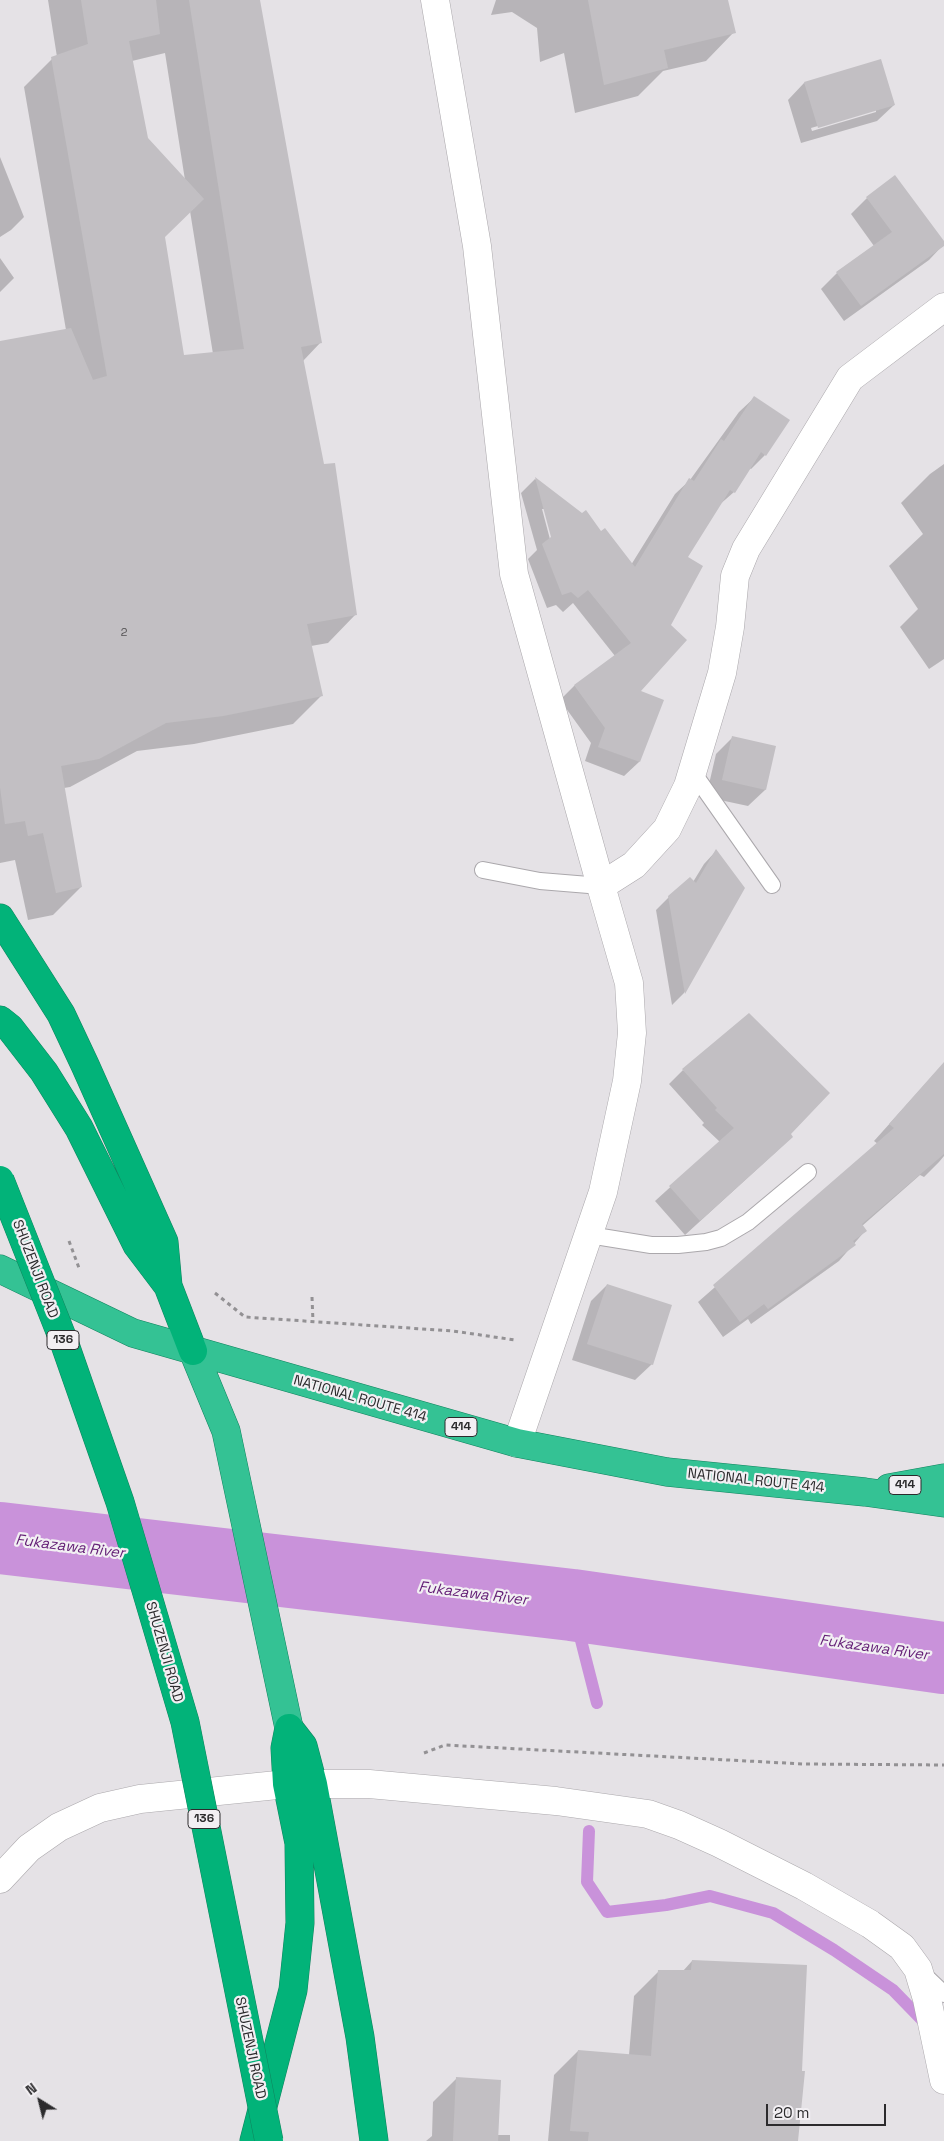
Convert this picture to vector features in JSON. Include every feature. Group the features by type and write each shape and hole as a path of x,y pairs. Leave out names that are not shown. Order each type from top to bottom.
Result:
{"highway":[{"path":"0,918 60,1014 86,1065 164,1242 168,1286 226,1431 289,1728 302,1746 299,1932 293,1990 254,2141"},
{"path":"0,1020 10,1028 54,1088 79,1128 137,1245 168,1286"},
{"name":"SHUZENJI ROAD","path":"0,1180 63,1339 120,1502 185,1722 269,2141"},
{"name":"NATIONAL ROUTE 414","path":"0,1269 133,1333 517,1443 667,1472 865,1492 944,1503"},
{"name":"414","path":"865,1492 944,1478"},
{"path":"300,1784 360,2037 374,2141"}],"street":[{"path":"435,0 477,246 514,574 628,983 632,1033 627,1081 603,1192 517,1443"},
{"path":"601,886 634,864 667,829 688,786 722,673 730,627 735,576 746,548 850,378 944,307"},
{"path":"0,1879 29,1848 59,1827 100,1808 140,1799 300,1784 353,1783 556,1801 648,1814 679,1825 719,1843 804,1886 862,1919 902,1947 936,1997 943,2076"}],"lane":[{"path":"692,770 772,885"},
{"path":"484,870 540,881 601,886"},
{"path":"589,1235 651,1245 678,1245 721,1238 748,1222 808,1172"}],"path":[{"path":"215,1293 245,1317 453,1331 551,1346"},
{"path":"312,1297 313,1322"},
{"path":"387,1786 426,1752 445,1745 804,1764 944,1765"}],"building":[{"path":"81,0 156,0 160,34 129,41 148,138 204,199 165,237 184,355 244,349 189,0 260,0 322,343 301,347 324,464 335,463 357,615 307,624 323,696 223,716 166,723 99,759 61,766 82,887 56,893 43,833 28,836 25,821 5,824 0,787 0,341 71,328 93,380 107,376 51,57 88,44"},
{"path":"588,0 728,0 736,33 664,50 668,68 604,85"},
{"path":"881,59 895,105 818,128 804,82"},
{"path":"895,175 944,241 944,246 861,306 836,272 892,232 866,197"},
{"path":"754,396 790,420 766,456 761,452 735,493 730,490 688,557 703,566 671,625 687,640 641,691 664,700 640,762 598,747 605,728 574,685 631,643 588,590 578,598 571,592 562,595 542,544 551,537 535,477 582,513 586,510 601,531 605,528 635,567 689,478 694,481 721,439 724,441"},
{"path":"732,736 776,746 766,790 722,780"},
{"path":"716,849 745,888 685,994 668,896 690,877 696,883"},
{"path":"749,1013 830,1093 791,1134 793,1137 700,1221 669,1186 734,1128 715,1110 717,1108 682,1069"},
{"path":"944,1062 944,1154 862,1224 867,1231 853,1241 856,1245 768,1309 764,1304 740,1322 713,1285 894,1128 889,1124"},
{"path":"607,1284 672,1305 653,1365 587,1344"},
{"path":"692,1960 807,1965 802,2071 805,2071 798,2141 588,2141 589,2132 570,2131 578,2050 651,2056 658,1970 691,1970"},
{"path":"456,2077 501,2080 498,2141 453,2141"}],"waterway":[{"name":"Fukazawa River","path":"0,1538 572,1605 944,1658"},
{"path":"572,1605 597,1703"},
{"path":"589,1831 587,1882 607,1912 666,1905 710,1896 773,1913 834,1950 893,1990 927,2025"}]}
